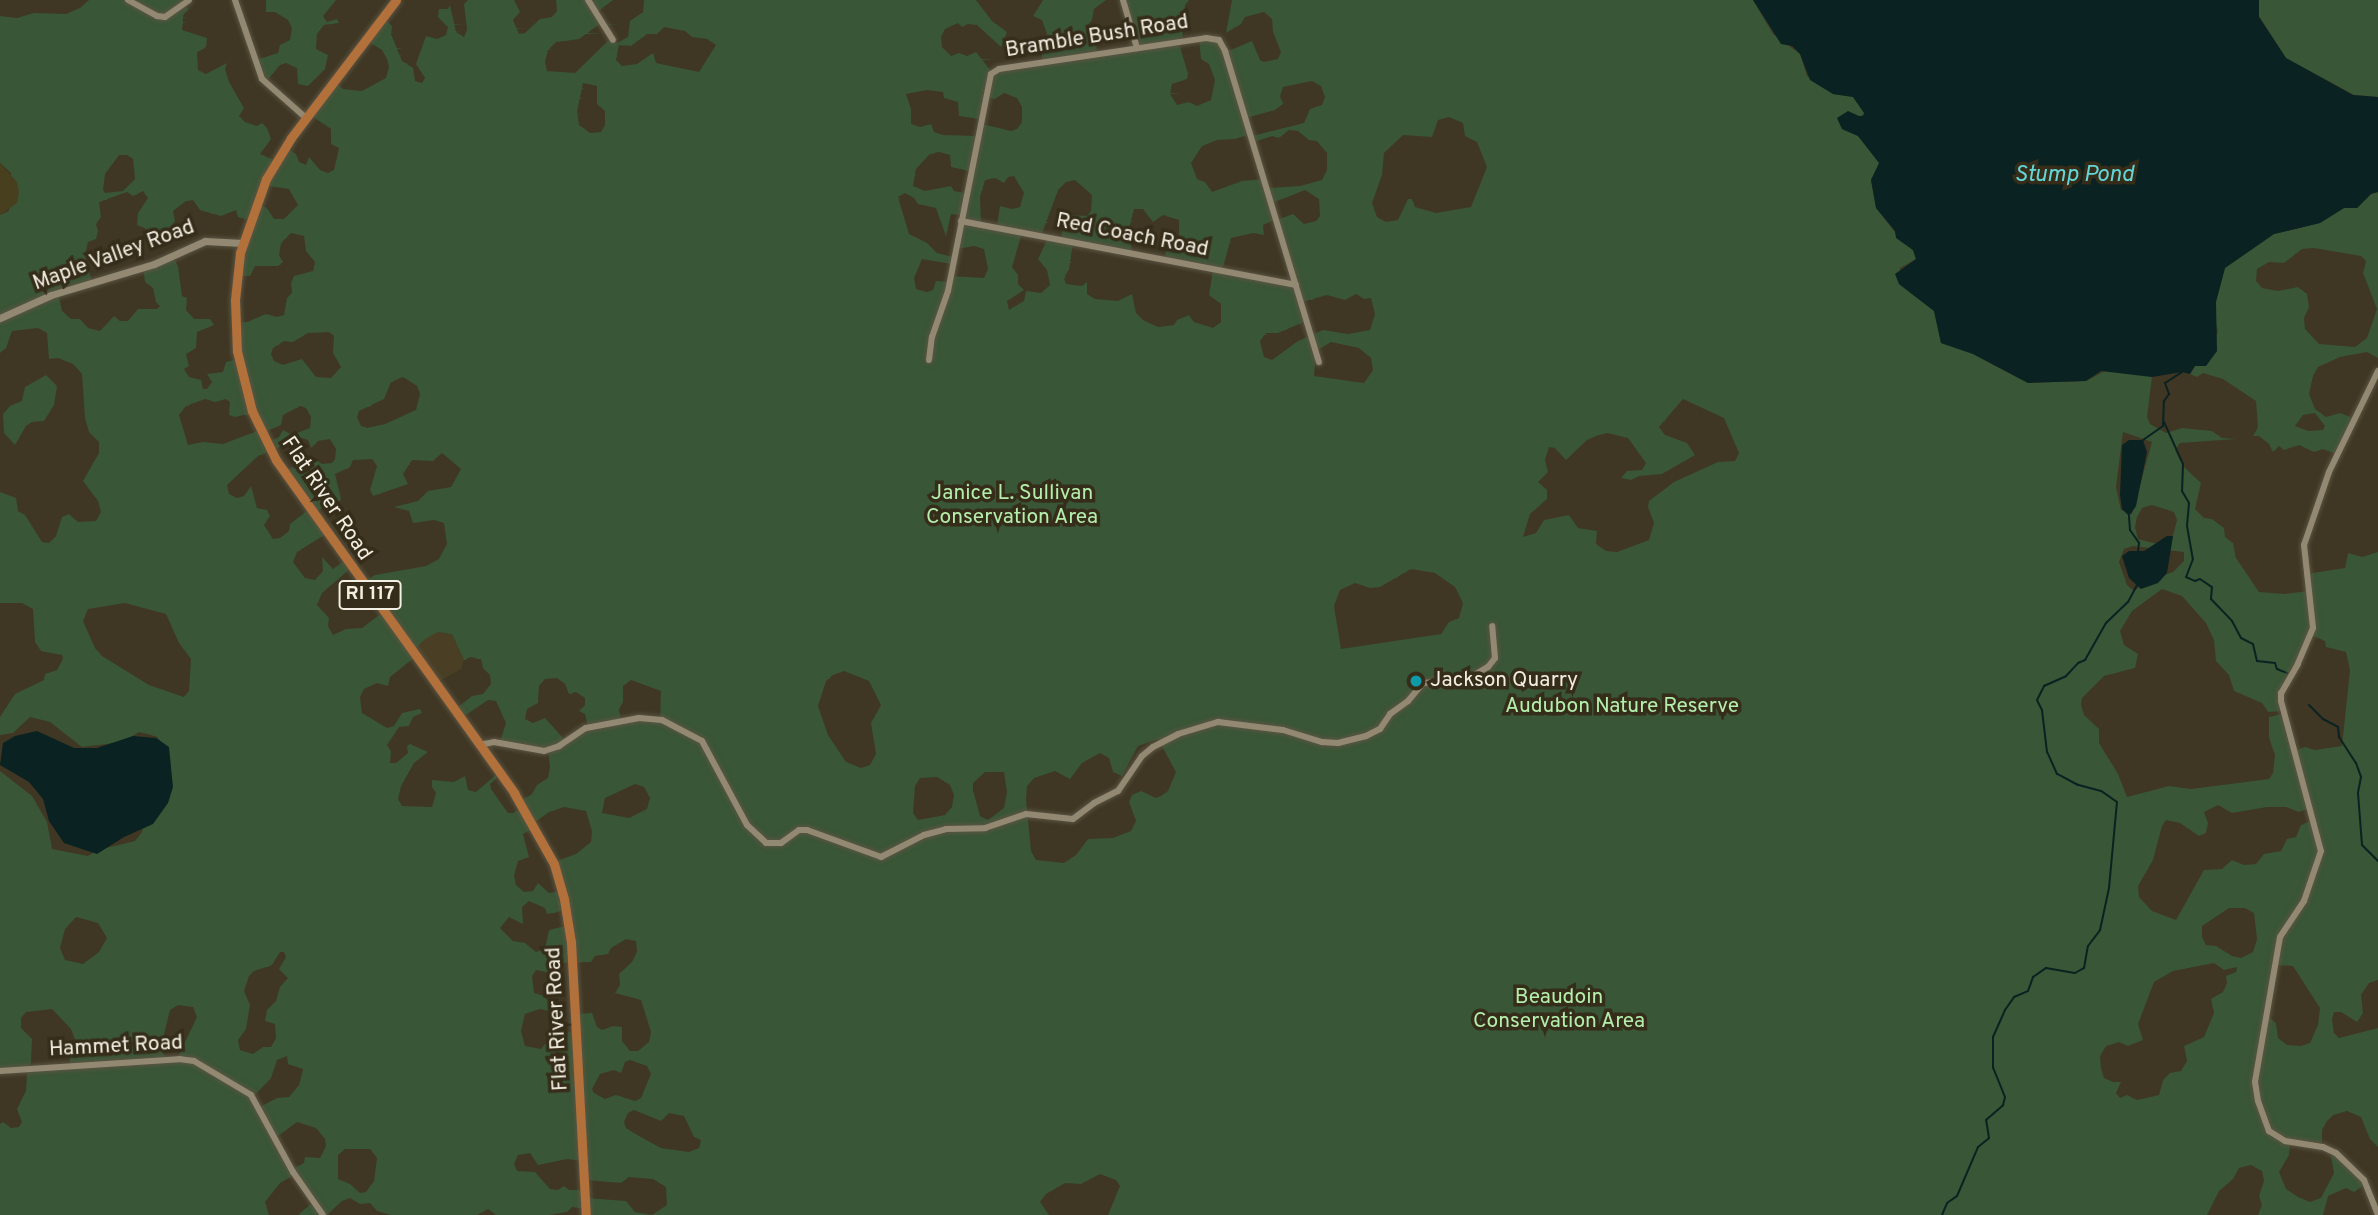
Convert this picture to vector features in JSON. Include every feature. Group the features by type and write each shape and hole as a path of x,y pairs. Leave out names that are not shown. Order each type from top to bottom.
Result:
{"main road":[{"name":"Flat River Road","path":"396,0 306,117 266,179 243,243 235,300 237,351 252,411 266,442 318,522 526,810 545,843 564,899 571,942 586,1215"}],"street":[{"path":"128,0 165,17 189,0"},
{"path":"235,0 262,79 306,117"},
{"path":"588,0 613,40"},
{"path":"1123,0 1137,48"},
{"name":"Bramble Bush Road","path":"929,360 932,337 948,290 990,74 999,69 1206,38 1219,40 1223,46 1319,362"},
{"name":"Red Coach Road","path":"961,220 1296,285"},
{"name":"Maple Valley Road","path":"0,318 51,295 154,264 205,241 243,243"},
{"path":"2378,371 2322,488 2304,545 2313,628 2298,664 2281,693 2280,701 2321,851 2304,901 2281,933 2255,1082 2257,1098 2269,1131 2285,1141 2323,1147 2336,1153 2364,1180 2378,1214"},
{"path":"479,745 494,742 544,751 559,746 586,728 639,718 662,720 702,741 747,825 766,843 778,844 805,830 881,857 925,835 946,829 978,829 1026,814 1073,819 1094,803 1118,791 1140,759 1153,747 1178,734 1217,722 1283,730 1322,742 1338,743 1366,736 1380,729 1390,714 1408,701 1423,683 1466,680 1488,667 1494,658 1492,626"},
{"name":"Hammet Road","path":"0,1071 189,1059 251,1095 293,1172 323,1215"}],"shaded area":[{"path":"438,632 452,634 464,660 461,669 436,683 412,653 424,639"}],"green space":[{"path":"89,0 182,0 188,10 183,15 182,30 207,38 206,47 197,52 198,70 206,74 227,63 225,69 229,82 244,108 239,116 245,122 257,126 262,123 267,128 271,139 260,154 274,160 285,147 296,154 299,162 306,165 309,157 320,170 328,173 334,170 339,148 331,144 331,129 309,114 333,80 343,89 362,91 386,78 389,67 382,50 364,39 382,16 392,26 391,34 402,61 413,68 415,81 422,83 425,78 416,64 426,36 437,39 446,35 448,27 438,17 439,9 448,9 450,5 456,32 464,37 467,30 464,4 468,0 514,0 520,12 513,20 519,34 525,33 540,19 552,17 557,11 556,0 613,0 596,13 601,23 579,39 556,42 548,50 545,62 547,71 575,73 611,38 617,43 628,37 630,21 643,12 644,0 976,0 992,21 1007,32 1001,47 977,25 968,24 962,27 958,23 945,29 941,37 942,47 951,56 959,53 967,56 976,52 991,71 1042,62 1042,49 1048,44 1047,34 1042,20 1033,16 1043,0 1106,0 1094,9 1092,20 1086,27 1087,36 1096,41 1097,53 1135,48 1123,0 1189,0 1185,5 1182,41 1179,43 1187,79 1172,84 1170,94 1177,105 1189,102 1197,106 1211,100 1215,80 1209,64 1201,59 1199,39 1218,39 1226,52 1252,41 1260,60 1264,62 1278,59 1281,52 1273,32 1272,19 1264,12 1245,17 1241,24 1226,33 1232,0 1753,0 1773,34 1800,54 1807,76 1833,94 1853,97 1865,113 1842,129 1858,136 1880,163 1871,180 1876,208 1897,238 1913,250 1916,259 1900,268 1899,284 1934,311 1941,343 1973,354 2028,383 2086,381 2105,371 2148,374 2152,377 2147,417 2150,424 2166,433 2182,428 2212,431 2222,438 2236,439 2180,443 2175,450 2183,466 2201,483 2195,509 2204,518 2212,519 2224,528 2225,537 2233,543 2236,558 2259,592 2285,594 2308,591 2306,574 2345,568 2348,553 2362,557 2378,552 2378,980 2369,983 2361,995 2363,1013 2357,1022 2341,1012 2334,1012 2332,1019 2334,1033 2339,1038 2378,1028 2378,1147 2370,1139 2361,1117 2347,1111 2333,1115 2327,1121 2322,1130 2322,1143 2290,1143 2289,1155 2279,1172 2286,1189 2310,1202 2321,1198 2334,1173 2331,1157 2334,1153 2366,1184 2354,1192 2346,1188 2328,1196 2323,1215 2258,1215 2262,1205 2259,1196 2264,1181 2262,1171 2251,1165 2239,1168 2233,1179 2219,1191 2207,1215 1108,1215 1120,1186 1116,1180 1100,1174 1081,1184 1065,1183 1046,1194 1040,1202 1049,1215 652,1215 586,1215 585,1209 572,1207 567,1212 549,1215 496,1215 488,1209 477,1215 391,1215 377,1211 370,1203 360,1204 350,1198 342,1201 327,1215 298,1215 312,1203 294,1175 280,1183 265,1202 269,1215 0,1215 0,1124 3,1122 11,1128 19,1127 22,1122 17,1109 26,1091 27,1072 0,1071 0,771 32,796 47,822 52,849 88,856 98,850 135,841 142,832 163,744 156,736 139,732 123,742 82,747 50,722 30,717 13,733 0,735 0,717 15,694 44,680 45,674 57,670 63,659 62,655 41,651 35,642 33,609 22,603 0,603 0,492 16,498 18,511 25,515 42,542 49,543 56,536 62,517 69,514 78,522 96,521 101,512 98,501 83,481 99,453 99,442 89,432 85,418 82,374 73,364 58,358 49,359 47,333 38,328 12,331 6,348 0,353 0,215 9,211 11,173 0,163 0,16 17,18 34,13 66,14 80,8","holes":["664,27 685,31 692,37 707,39 716,45 699,72 656,63 653,53 637,64 622,66 616,60 619,45 631,46 647,34 657,34","1312,81 1321,86 1325,97 1322,105 1310,109 1304,123 1252,136 1254,142 1272,136 1279,138 1289,130 1298,131 1309,140 1317,141 1327,153 1327,170 1322,180 1300,186 1268,188 1264,179 1242,181 1212,192 1205,182 1197,179 1191,163 1202,146 1217,140 1235,139 1251,134 1246,118 1275,110 1283,104 1280,96 1283,87","583,83 597,86 597,104 605,111 605,125 601,132 590,133 579,125 577,112","927,90 943,92 944,98 958,102 959,116 979,119 984,97 995,99 1004,93 1017,98 1022,107 1022,122 1017,129 1011,131 978,123 976,136 943,135 934,132 931,124 920,127 911,124 911,109 906,94","1449,117 1463,123 1465,136 1477,142 1487,167 1471,207 1436,213 1415,207 1412,199 1408,199 1398,220 1386,222 1377,217 1372,203 1382,175 1384,153 1403,135 1432,137 1438,120","939,152 950,155 951,167 969,171 965,193 954,191 951,186 925,191 913,186 916,169 930,154","119,155 127,155 133,159 135,179 123,191 105,193 103,190 105,174","1014,176 1024,193 1020,207 1012,209 1000,206 997,226 981,224 980,197 985,180 995,178 1004,183 1008,177","1075,180 1092,195 1091,211 1087,216 1070,215 1063,226 1061,239 1048,238 1038,259 1047,270 1050,285 1041,293 1026,291 1024,301 1009,310 1007,301 1024,290 1018,284 1018,275 1012,267 1022,233 1041,236 1058,190 1066,182","262,185 289,189 298,205 284,219 274,219 267,208 255,203","1305,190 1319,199 1320,216 1316,221 1304,224 1293,214 1277,220 1293,284 1222,271 1231,238 1253,233 1264,235 1263,225 1274,220 1272,203","143,191 148,198 138,213 137,225 147,229 150,237 173,234 169,229 175,221 173,211 186,201 193,200 200,210 221,216 236,210 238,217 248,220 237,276 250,276 255,266 278,266 283,262 279,255 281,243 291,233 304,236 306,251 315,262 313,271 294,276 291,283 292,293 287,298 284,315 277,317 266,314 247,322 235,323 238,359 226,362 223,372 207,374 212,382 207,389 203,389 201,380 189,377 184,369 189,366 186,354 196,348 197,332 214,325 210,319 194,319 186,310 187,298 182,296 178,266 172,255 143,267 145,282 153,288 156,302 160,306 157,309 138,309 128,321 120,321 114,316 100,331 88,328 80,319 71,319 62,311 58,293 92,280 86,264 86,250 88,242 96,239 96,224 101,217 99,202 127,192 133,196","905,193 918,204 936,208 946,236 951,214 961,215 957,249 974,246 984,249 988,269 984,278 950,276 949,282 936,281 933,290 927,292 916,289 914,278 922,259 952,264 953,257 937,253 927,243 909,234 898,197","1134,209 1143,209 1153,222 1163,215 1179,220 1179,235 1166,249 1165,260 1213,270 1209,295 1221,304 1221,322 1213,328 1194,322 1189,315 1177,320 1174,325 1158,327 1143,320 1136,313 1132,294 1118,301 1095,299 1087,294 1087,282 1082,286 1066,284 1064,278 1069,269 1073,243 1132,252 1129,229","1356,294 1364,299 1371,298 1375,314 1370,330 1348,334 1323,330 1298,341 1272,360 1264,357 1260,341 1266,333 1278,333 1306,321 1302,302 1327,295 1345,300","329,332 334,336 333,353 341,367 331,378 316,377 302,359 283,365 274,361 271,354 273,348 284,341 293,342 308,333","1331,342 1359,348 1371,358 1373,370 1364,383 1314,376 1316,351","403,377 417,386 420,394 416,410 385,424 367,428 361,426 357,417 359,411 384,399 391,382","205,399 215,402 226,399 230,402 229,415 235,417 252,413 260,430 223,444 203,442 188,445 179,415 186,406","1683,399 1724,418 1739,453 1735,461 1718,462 1674,482 1649,501 1648,507 1654,523 1649,540 1617,552 1606,551 1596,544 1597,531 1578,528 1569,515 1544,520 1536,533 1523,537 1530,514 1547,499 1547,490 1538,482 1548,472 1545,460 1549,447 1555,448 1566,460 1587,440 1596,436 1607,433 1628,438 1646,463 1642,470 1627,471 1621,478 1631,480 1639,476 1662,474 1695,455 1687,443 1665,435 1659,427","300,406 306,408 311,417 310,428 292,435 283,430 279,437 267,443 262,433 281,425 283,415","2123,432 2152,442 2132,514 2121,510 2116,487","302,438 308,440 311,448 318,441 330,439 336,449 332,463 322,464 312,457 300,470 292,467 285,472 308,510 290,524 289,531 280,538 273,539 264,525 270,516 267,510 257,508 251,486 244,496 237,498 229,494 227,485 258,456","442,453 461,469 451,487 428,491 418,501 394,507 409,511 413,523 434,520 444,523 447,544 439,559 426,566 375,575 363,582 382,613 362,628 346,629 333,635 328,626 329,618 317,605 322,593 351,568 345,560 333,569 322,557 323,571 315,580 305,578 293,562 297,552 326,534 313,515 323,507 337,506 341,499 335,474 350,467 353,460 372,459 377,466 370,490 373,496 408,484 403,474 412,460 433,461","2152,505 2174,512 2177,520 2171,543 2161,545 2138,539 2135,527 2142,508","2133,546 2184,552 2184,561 2173,572 2149,580 2134,591 2127,585 2119,562 2124,549","1411,569 1435,573 1455,587 1463,603 1459,618 1449,622 1441,634 1341,649 1334,606 1340,590 1355,583 1370,588 1380,587","2162,589 2182,596 2206,623 2214,640 2216,661 2229,675 2234,691 2262,703 2268,712 2281,711 2281,692 2311,635 2325,641 2326,647 2346,652 2350,670 2342,746 2315,750 2305,747 2294,751 2282,714 2269,717 2269,738 2275,755 2273,773 2269,779 2191,789 2169,786 2127,797 2118,774 2099,743 2099,729 2084,715 2081,705 2082,698 2104,676 2135,668 2138,654 2124,645 2120,631 2132,611","125,603 166,614 179,643 191,659 189,691 184,697 149,685 102,656 95,648 83,621 88,609","438,632 452,634 464,660 471,657 481,659 483,668 490,675 491,684 483,694 472,696 454,710 460,719 488,700 496,701 506,723 500,742 548,751 548,778 537,785 532,794 520,801 521,808 513,813 508,813 491,789 490,784 500,775 498,773 476,792 468,790 465,776 454,782 432,780 436,793 432,807 402,806 398,799 401,786 414,763 428,752 410,744 407,746 408,753 396,763 390,763 391,751 387,745 399,727 409,726 413,717 422,713 420,709 402,713 394,726 387,728 362,713 360,697 364,689 377,683 388,686 390,677 415,657 412,652 425,639","844,671 869,681 881,705 871,723 876,754 870,765 861,768 846,762 828,735 818,706 826,681","557,678 565,684 569,694 576,692 585,698 585,705 579,711 585,714 588,727 564,739 545,718 533,723 525,719 527,709 538,703 539,686 545,679","631,680 661,691 660,719 621,720 619,709 623,702 623,686","1158,739 1176,772 1168,791 1161,796 1156,798 1141,791 1132,795 1129,802 1136,821 1131,831 1113,838 1088,839 1076,855 1064,863 1036,860 1031,851 1027,786 1034,778 1055,771 1070,779 1082,763 1100,753 1109,758 1113,772 1122,776 1138,746","985,772 1004,772 1007,792 1004,808 988,820 980,816 973,783","937,777 950,785 954,795 952,807 945,815 918,820 913,813 915,786 920,778","635,784 644,787 650,798 647,809 629,818 602,813 605,798","2218,805 2232,813 2267,807 2286,807 2299,812 2310,808 2313,820 2301,825 2296,837 2287,839 2281,851 2264,854 2256,864 2244,865 2232,860 2222,869 2204,870 2176,920 2152,911 2139,897 2138,886 2153,860 2162,826 2166,820 2180,823 2199,836 2206,833 2208,823 2204,812","564,807 586,811 592,831 591,842 576,854 554,862 561,891 549,893 538,883 533,891 524,892 516,885 514,875 518,861 529,857 523,834 535,828 534,823 549,812","529,901 545,908 547,914 566,910 569,925 549,930 545,949 536,952 525,943 513,941 500,928 509,917 523,924 522,907","2229,908 2245,908 2254,913 2257,939 2253,952 2241,958 2216,946 2206,945 2202,937 2202,926","76,917 98,923 107,938 99,952 83,964 65,960 60,948 65,929","626,939 636,941 637,952 632,962 619,974 620,985 615,993 641,1000 651,1032 649,1042 638,1051 630,1051 622,1041 622,1027 613,1026 602,1030 597,1027 592,1013 576,1014 576,1030 561,1035 554,1033 541,1049 525,1046 521,1031 525,1014 540,1009 559,1013 564,1007 549,1003 544,996 534,993 532,976 536,970 551,973 556,980 559,963 591,962 595,956 608,954 611,948","280,952 284,952 286,957 279,969 288,978 280,987 276,1001 267,1010 265,1021 275,1024 276,1038 271,1047 263,1047 253,1054 240,1050 238,1040 246,1029 250,1005 244,991 249,976 254,971 272,965","2214,963 2224,970 2237,967 2236,972 2226,976 2227,983 2223,992 2211,999 2214,1013 2204,1037 2184,1046 2187,1061 2181,1071 2170,1073 2163,1080 2159,1095 2137,1100 2127,1095 2120,1098 2116,1093 2121,1082 2104,1078 2100,1056 2106,1046 2119,1042 2128,1046 2143,1040 2138,1024 2154,982 2173,971","2275,965 2293,966 2320,1008 2318,1025 2310,1043 2301,1046 2287,1045 2278,1038 2276,1023 2267,1016","178,1005 193,1007 197,1017 177,1059 163,1054 161,1047 170,1010","52,1009 71,1029 76,1042 70,1050 70,1067 27,1068 31,1063 32,1039 21,1028 21,1018 26,1012","287,1056 288,1064 303,1069 299,1085 289,1097 277,1098 258,1108 253,1097 271,1078 277,1060","630,1060 647,1066 651,1074 641,1098 635,1101 616,1095 605,1099 594,1093 592,1089 600,1074 614,1070 621,1073 625,1062","634,1110 661,1121 669,1113 684,1116 694,1137 701,1140 699,1148 689,1152 661,1148 626,1128 624,1122 628,1113","297,1122 316,1128 325,1139 326,1146 320,1158 305,1157 304,1163 292,1169 274,1139","345,1149 370,1149 377,1158 374,1181 366,1192 360,1193 350,1184 338,1179 338,1155","530,1153 538,1165 567,1159 583,1161 585,1180 621,1183 629,1177 653,1179 666,1187 667,1205 652,1215 635,1212 626,1201 586,1198 584,1190 569,1190 564,1186 558,1190 550,1189 535,1172 517,1171 514,1164 518,1155"]},
{"path":"266,0 336,0 323,16 327,22 337,19 339,23 324,25 317,34 316,49 328,55 325,69 308,86 298,84 297,68 286,63 280,65 266,82 256,60 278,53 280,45 290,40 292,28 288,20 275,12 266,12"},
{"path":"2259,0 2378,0 2378,97 2354,95 2286,58 2259,16"},
{"path":"2378,192 2378,358 2367,352 2340,357 2318,367 2313,376 2309,394 2315,409 2326,417 2340,413 2353,418 2336,454 2323,449 2314,452 2299,445 2284,450 2279,446 2273,452 2269,444 2259,436 2253,436 2258,427 2256,401 2223,379 2203,373 2197,377 2190,374 2195,366 2206,366 2218,331 2214,318 2225,268 2274,234 2320,223 2344,208 2357,208 2371,194","holes":["2314,248 2361,256 2366,261 2363,273 2377,309 2367,338 2355,347 2319,344 2305,329 2304,318 2309,307 2307,294 2298,287 2278,291 2262,288 2256,281 2257,269 2269,262 2284,263 2302,249","2315,413 2325,426 2323,430 2308,431 2295,426 2303,415"]},
{"path":"46,375 57,386 54,405 44,421 32,422 26,426 15,445 4,433 3,414 10,406 22,401 25,387"}],"sand":[{"path":"0,163 17,182 19,192 17,203 0,215"}],"water":[{"name":"Stump Pond","path":"1753,0 2259,0 2259,17 2286,58 2353,95 2378,97 2378,192 2371,194 2357,208 2344,208 2320,223 2274,234 2225,268 2216,302 2217,351 2206,366 2195,366 2190,374 2182,372 2152,377 2101,371 2086,381 2028,383 1973,354 1941,343 1934,311 1899,284 1895,274 1916,259 1913,250 1896,238 1895,231 1876,208 1871,180 1879,163 1858,136 1842,129 1837,118 1848,111 1859,116 1864,113 1853,97 1833,94 1810,80 1800,54 1792,46 1781,44"},
{"path":"2129,440 2143,440 2147,452 2136,506 2129,516 2122,509 2120,495 2122,445"},
{"path":"2167,536 2173,536 2167,573 2158,583 2141,589 2129,578 2122,556 2129,551 2144,551"},
{"path":"37,731 74,748 97,748 133,736 156,738 169,747 173,787 168,803 153,824 124,837 97,854 64,843 49,821 43,799 29,782 0,765 3,743 15,736"}],"waterway":[{"path":"2143,440 2163,426 2164,401 2169,394 2165,383 2182,372"},
{"path":"2164,422 2183,464 2182,491 2189,503 2187,526 2193,559 2186,577 2195,581 2200,579 2212,587 2211,599 2232,621 2241,638 2253,644 2257,661 2275,663 2277,669 2287,673"},
{"path":"2129,516 2130,530 2139,543 2138,551"},
{"path":"1942,1215 1947,1203 1957,1196 1978,1147 1989,1138 1986,1120 2003,1105 2005,1097 1993,1068 1993,1037 2005,1010 2014,997 2028,991 2033,977 2046,968 2075,973 2084,968 2088,946 2100,930 2109,888 2117,802 2101,791 2078,785 2057,774 2047,752 2042,710 2037,700 2044,686 2066,676 2078,663 2085,660 2106,623 2128,602 2137,585"},
{"path":"2309,705 2323,719 2338,727 2339,737 2356,763 2361,777 2358,793 2362,845 2378,861"}],"place":[{"name":"Jackson Quarry","path":"1416,681"}],"park label":[{"name":"Janice L. Sullivan Conservation Area","path":"1012,506"},
{"name":"Audubon Nature Reserve","path":"1622,707"},
{"name":"Beaudoin Conservation Area","path":"1559,1010"}]}
